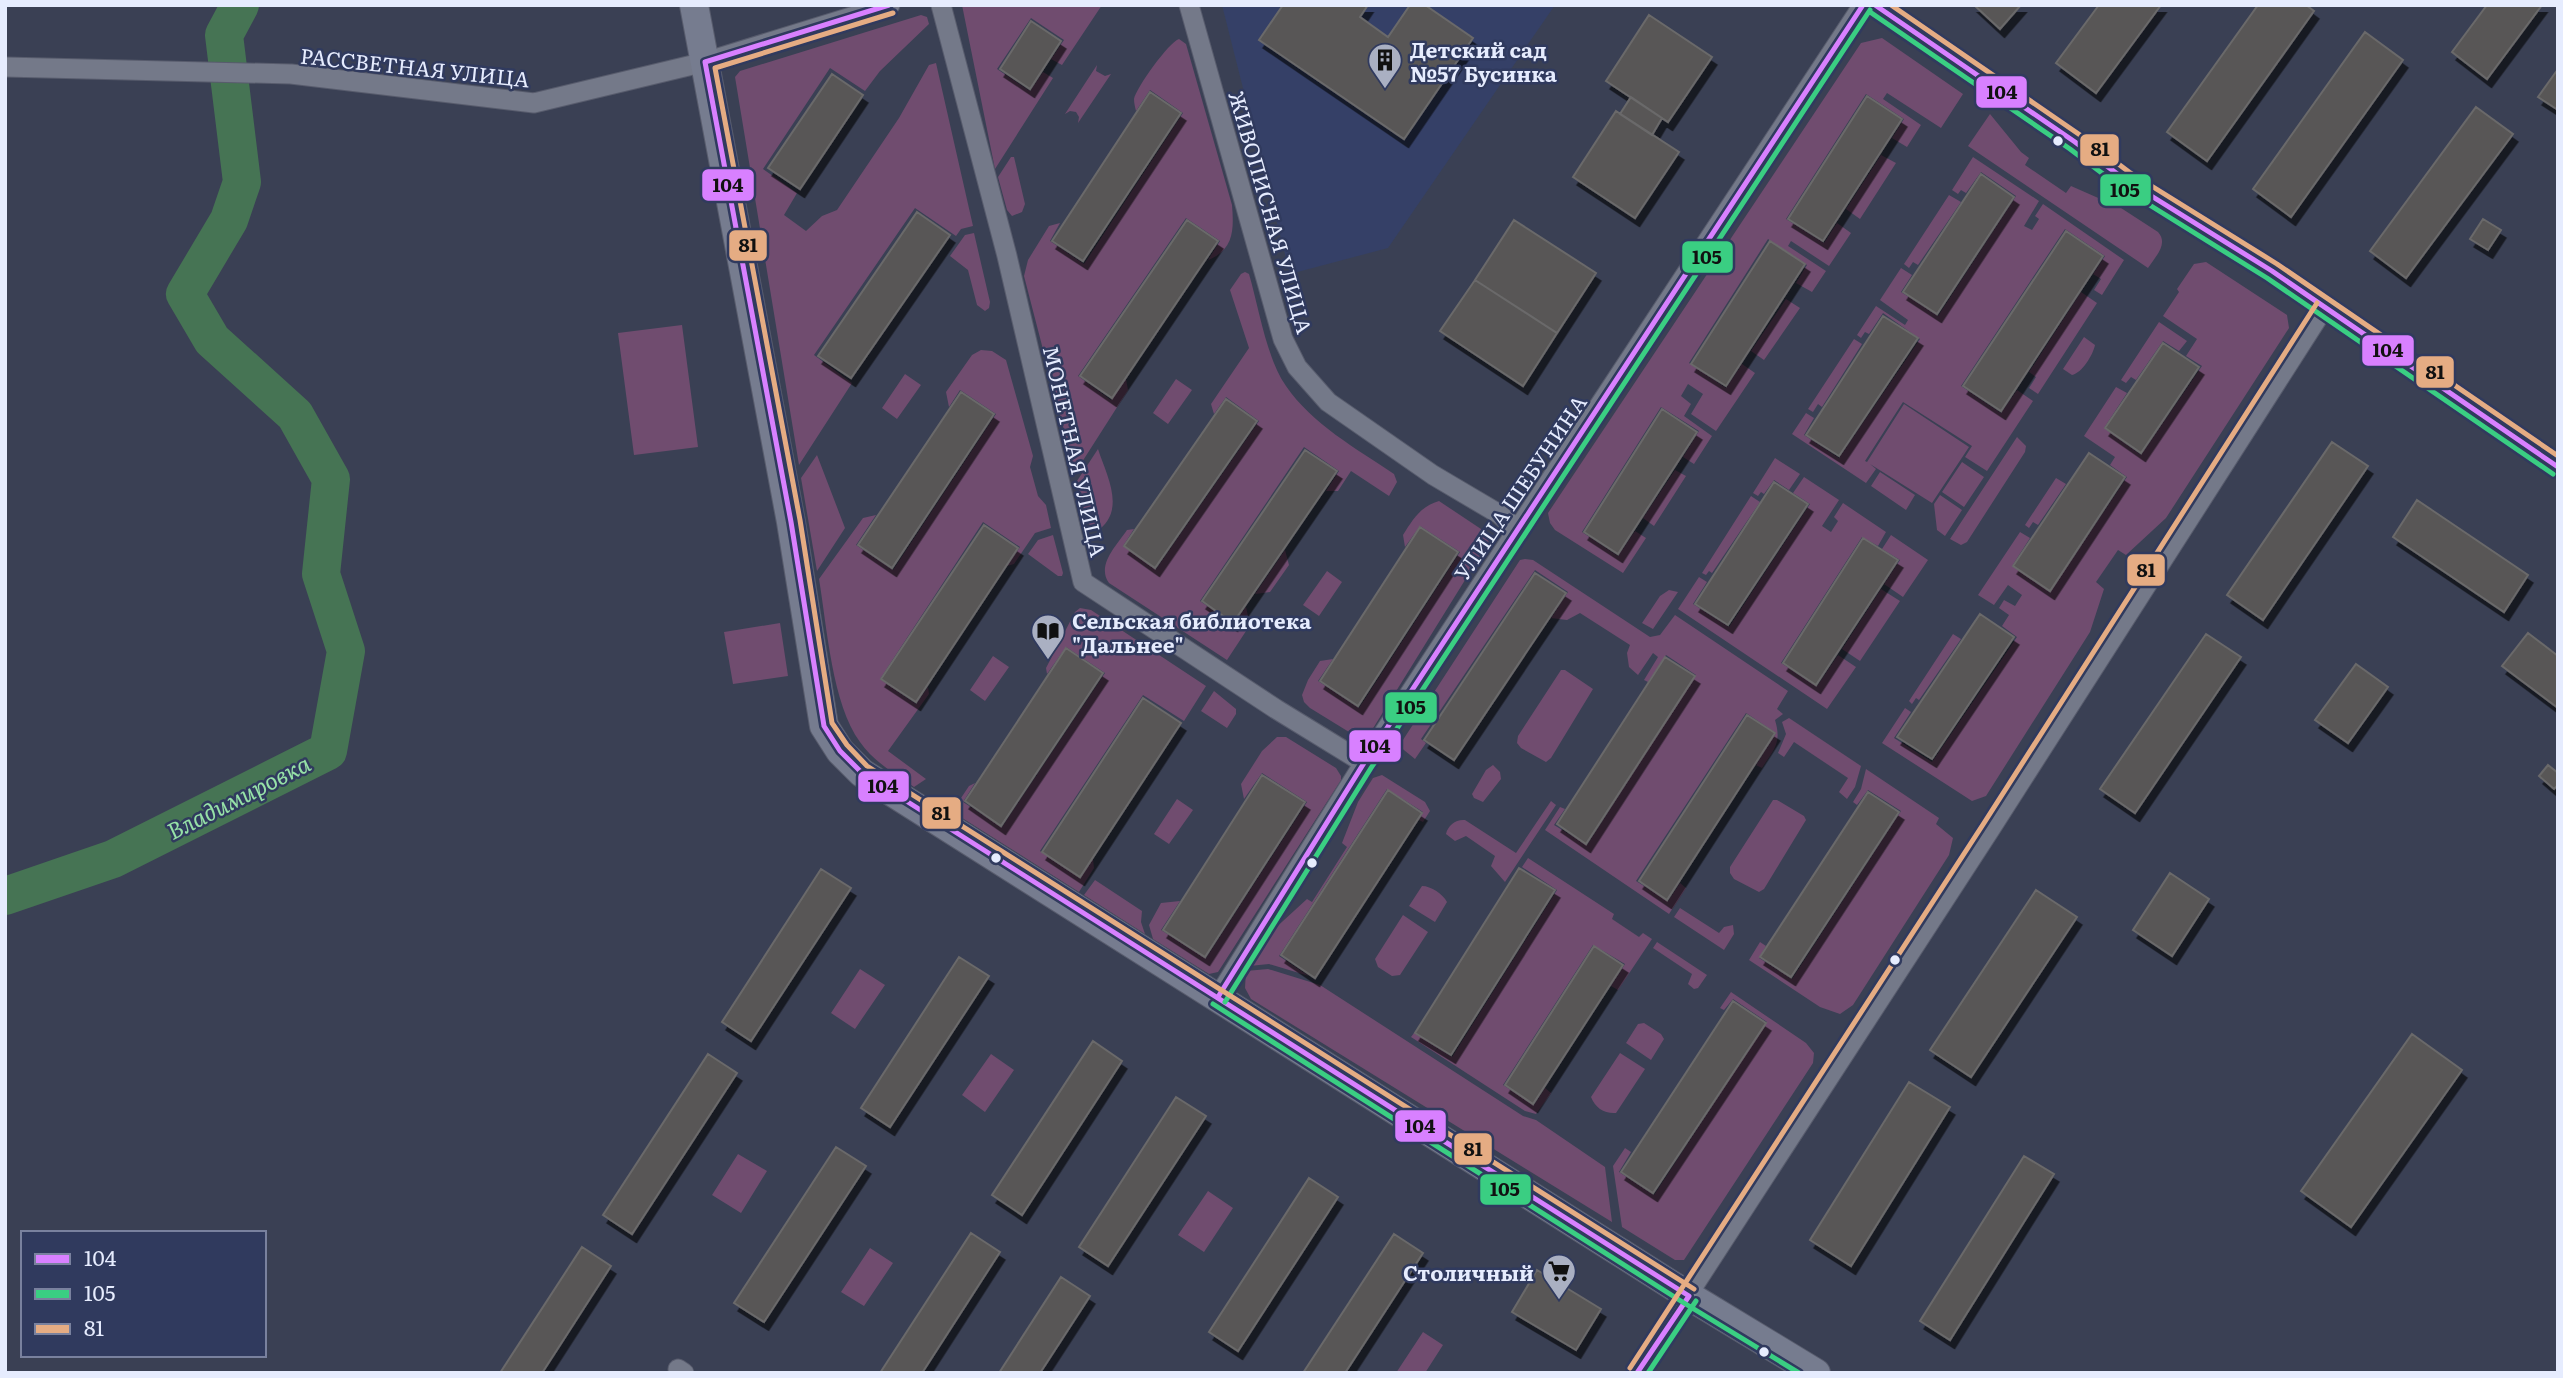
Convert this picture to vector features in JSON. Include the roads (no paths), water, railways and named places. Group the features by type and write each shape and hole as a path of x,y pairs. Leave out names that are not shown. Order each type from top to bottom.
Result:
{"street":[{"path":"694,5 791,522 824,726 840,751 862,773 1689,1296 1816,1373"},
{"name":"РАССВЕТНАЯ УЛИЦА","path":"5,67 291,74 534,103 705,62 890,5"},
{"name":"МОНЕТНАЯ УЛИЦА","path":"941,5 1010,269 1083,582 1276,709 1364,763"},
{"name":"ЖИВОПИСНАЯ УЛИЦА","path":"1189,5 1283,339 1297,367 1328,402 1433,475 1499,514 1518,530"},
{"name":"УЛИЦА ШЕБУНИНА","path":"1218,997 1364,763 1863,5"},
{"path":"1875,5 2124,179 2272,271 2558,467"},
{"path":"1637,1373 2324,308"}],"waterway":[{"name":"Владимировка","path":"5,896 113,859 328,751 346,651 321,574 331,479 295,415 212,340 185,294 229,220 242,182 224,35 240,5"}],"place":[{"name":"Детский сад №57 Бусинка","path":"1385,90"},
{"name":"Сельская библиотека \"Дальнее\"","path":"1048,661"},
{"name":"Столичный","path":"1559,1301"}]}
